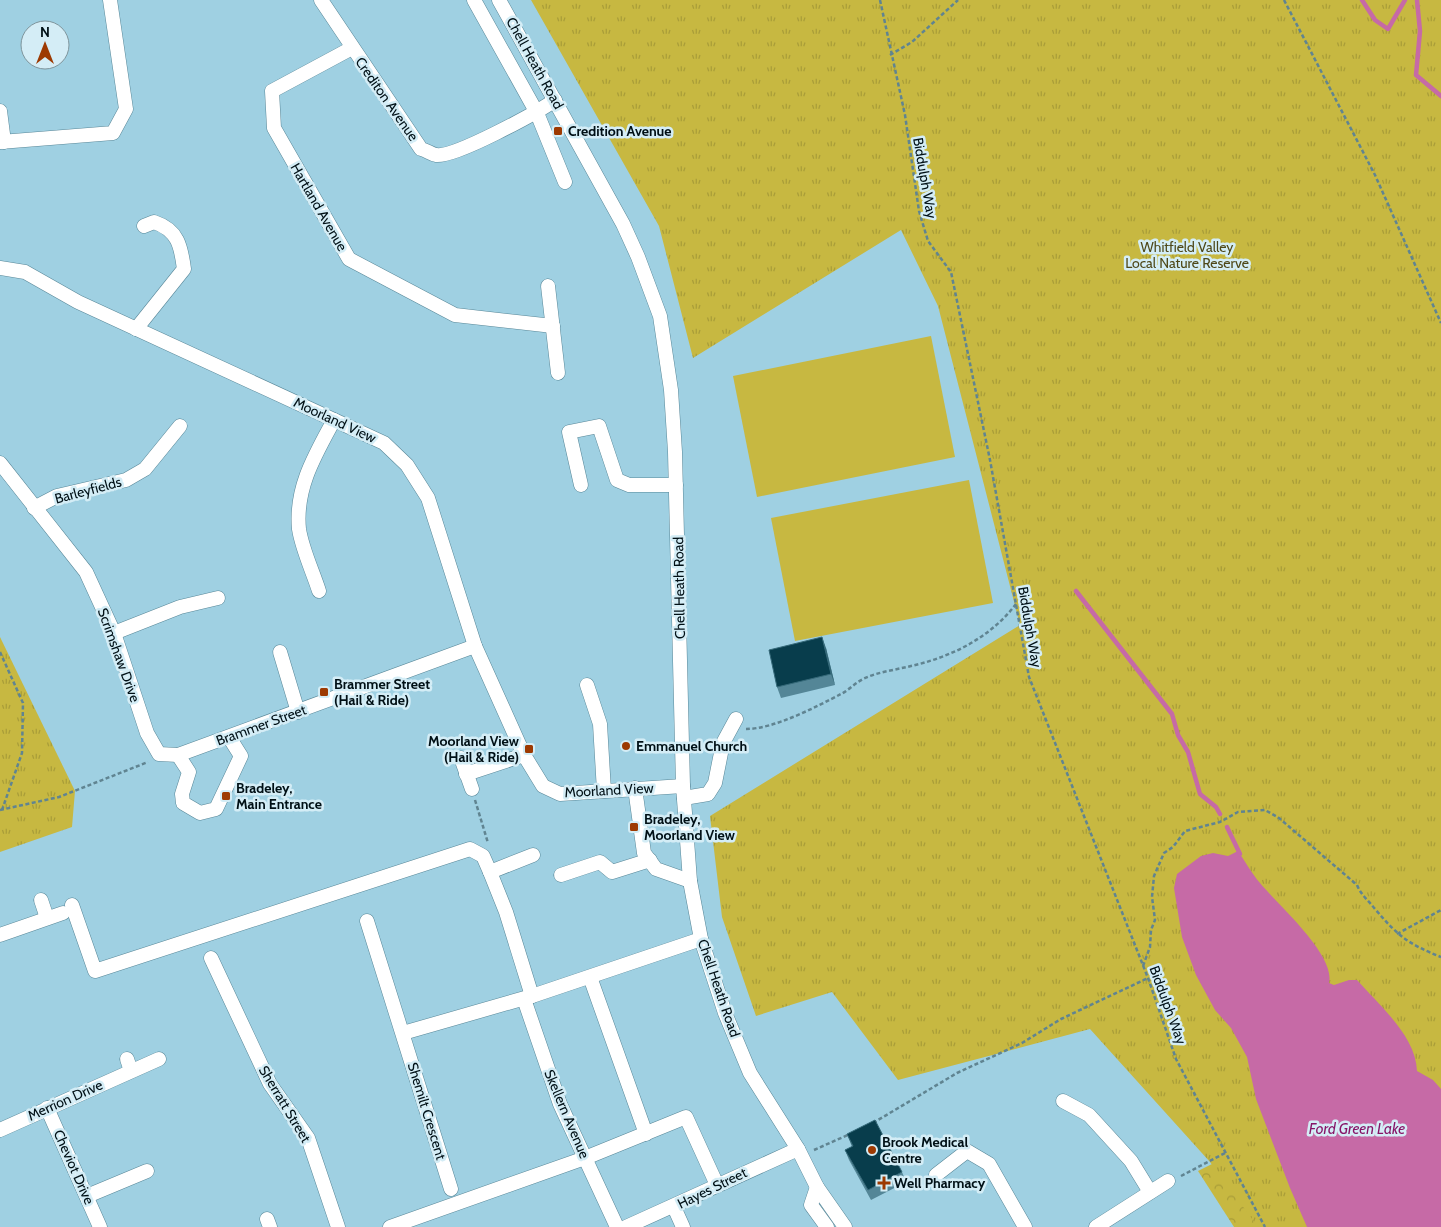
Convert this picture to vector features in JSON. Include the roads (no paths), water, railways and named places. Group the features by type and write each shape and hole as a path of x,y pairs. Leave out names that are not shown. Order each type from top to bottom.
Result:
{"street":[{"path":"0,111 2,142 114,133 126,109 110,0"},
{"name":"Crediton Avenue","path":"321,0 421,149 436,155 452,152 537,113 555,100"},
{"name":"Chell Heath Road","path":"474,0 537,113 565,182"},
{"name":"Chell Heath Road","path":"499,0 623,224 638,257 660,316 671,390 676,486 684,792 690,881 701,939 724,1013 750,1073 800,1152 817,1187 845,1227"},
{"name":"Hartland Avenue","path":"352,48 272,91 274,128 349,259 455,315 553,326"},
{"path":"136,329 184,269 182,247 168,226 154,222 144,226"},
{"name":"Moorland View","path":"0,268 25,272 78,302 384,443 407,465 428,498 475,646 524,755 543,786 560,794 634,788 708,794 715,783 723,743 734,724"},
{"path":"548,286 558,373"},
{"path":"319,591 299,530 299,499 310,464 334,420"},
{"name":"Barleyfields","path":"34,508 57,496 126,480 145,469 180,426"},
{"path":"581,485 569,432 599,426 617,480 629,485 676,486"},
{"name":"Scrimshaw Drive","path":"0,463 86,572 114,632 147,733 167,755 190,772 182,794 183,804 200,813 216,809 241,756 229,737"},
{"path":"114,632 180,606 218,598"},
{"name":"Brammer Street","path":"167,755 229,737 475,646"},
{"path":"280,652 298,712"},
{"path":"586,685 600,724 604,791"},
{"path":"466,774 524,755"},
{"path":"461,758 472,789"},
{"path":"634,788 644,853 656,869 690,881"},
{"name":"Skellern Avenue","path":"47,918 67,909 95,971 470,849 483,856 506,912 528,997 560,1104 617,1227"},
{"path":"490,872 533,855"},
{"path":"561,875 600,862 612,872 650,860"},
{"path":"0,935 47,918 41,900"},
{"name":"Shemilt Crescent","path":"367,921 451,1189"},
{"path":"403,1033 528,997 701,939"},
{"name":"Sherratt Street","path":"211,958 270,1084 308,1138 338,1227"},
{"path":"590,977 646,1134"},
{"name":"Merrion Drive","path":"0,1130 47,1108 129,1065 159,1059"},
{"path":"1063,1101 1089,1116 1131,1161 1150,1192"},
{"name":"Cheviot Drive","path":"47,1108 100,1227"},
{"path":"390,1227 585,1158 686,1117 717,1185"},
{"name":"Hayes Street","path":"626,1227 674,1207 717,1185 800,1152"},
{"path":"936,1175 967,1152 989,1164 1025,1227"},
{"path":"87,1196 148,1170"},
{"path":"1097,1227 1168,1181"},
{"path":"817,1187 811,1205 827,1227"},
{"path":"674,1207 683,1227"}],"water":[{"name":"Ford Green Lake","path":"1238,851 1257,879 1315,945 1324,959 1329,972 1329,983 1334,985 1349,980 1357,980 1403,1033 1415,1058 1417,1071 1433,1080 1441,1089 1441,1227 1307,1227 1256,1099 1247,1057 1231,1028 1215,1010 1196,975 1182,937 1174,888 1177,874 1201,856 1213,853 1228,856"}],"waterway":[{"path":"1362,0 1375,20 1388,29 1405,0"},
{"path":"1417,0 1420,31 1416,75 1441,96"},
{"path":"1076,591 1172,714 1178,735 1188,752 1200,794 1216,807 1220,814"},
{"path":"1227,827 1240,854"}],"place":[{"name":"Credition Avenue","path":"558,131"},
{"name":"Brammer Street (Hail & Ride)","path":"324,692"},
{"name":"Emmanuel Church","path":"626,746"},
{"name":"Moorland View (Hail & Ride)","path":"529,749"},
{"name":"Bradeley, Main Entrance","path":"226,796"},
{"name":"Bradeley, Moorland View","path":"634,827"},
{"name":"Brook Medical Centre","path":"872,1150"},
{"name":"Well Pharmacy","path":"884,1183"}],"park label":[{"name":"Whitfield Valley Local Nature Reserve","path":"1187,256"}]}
